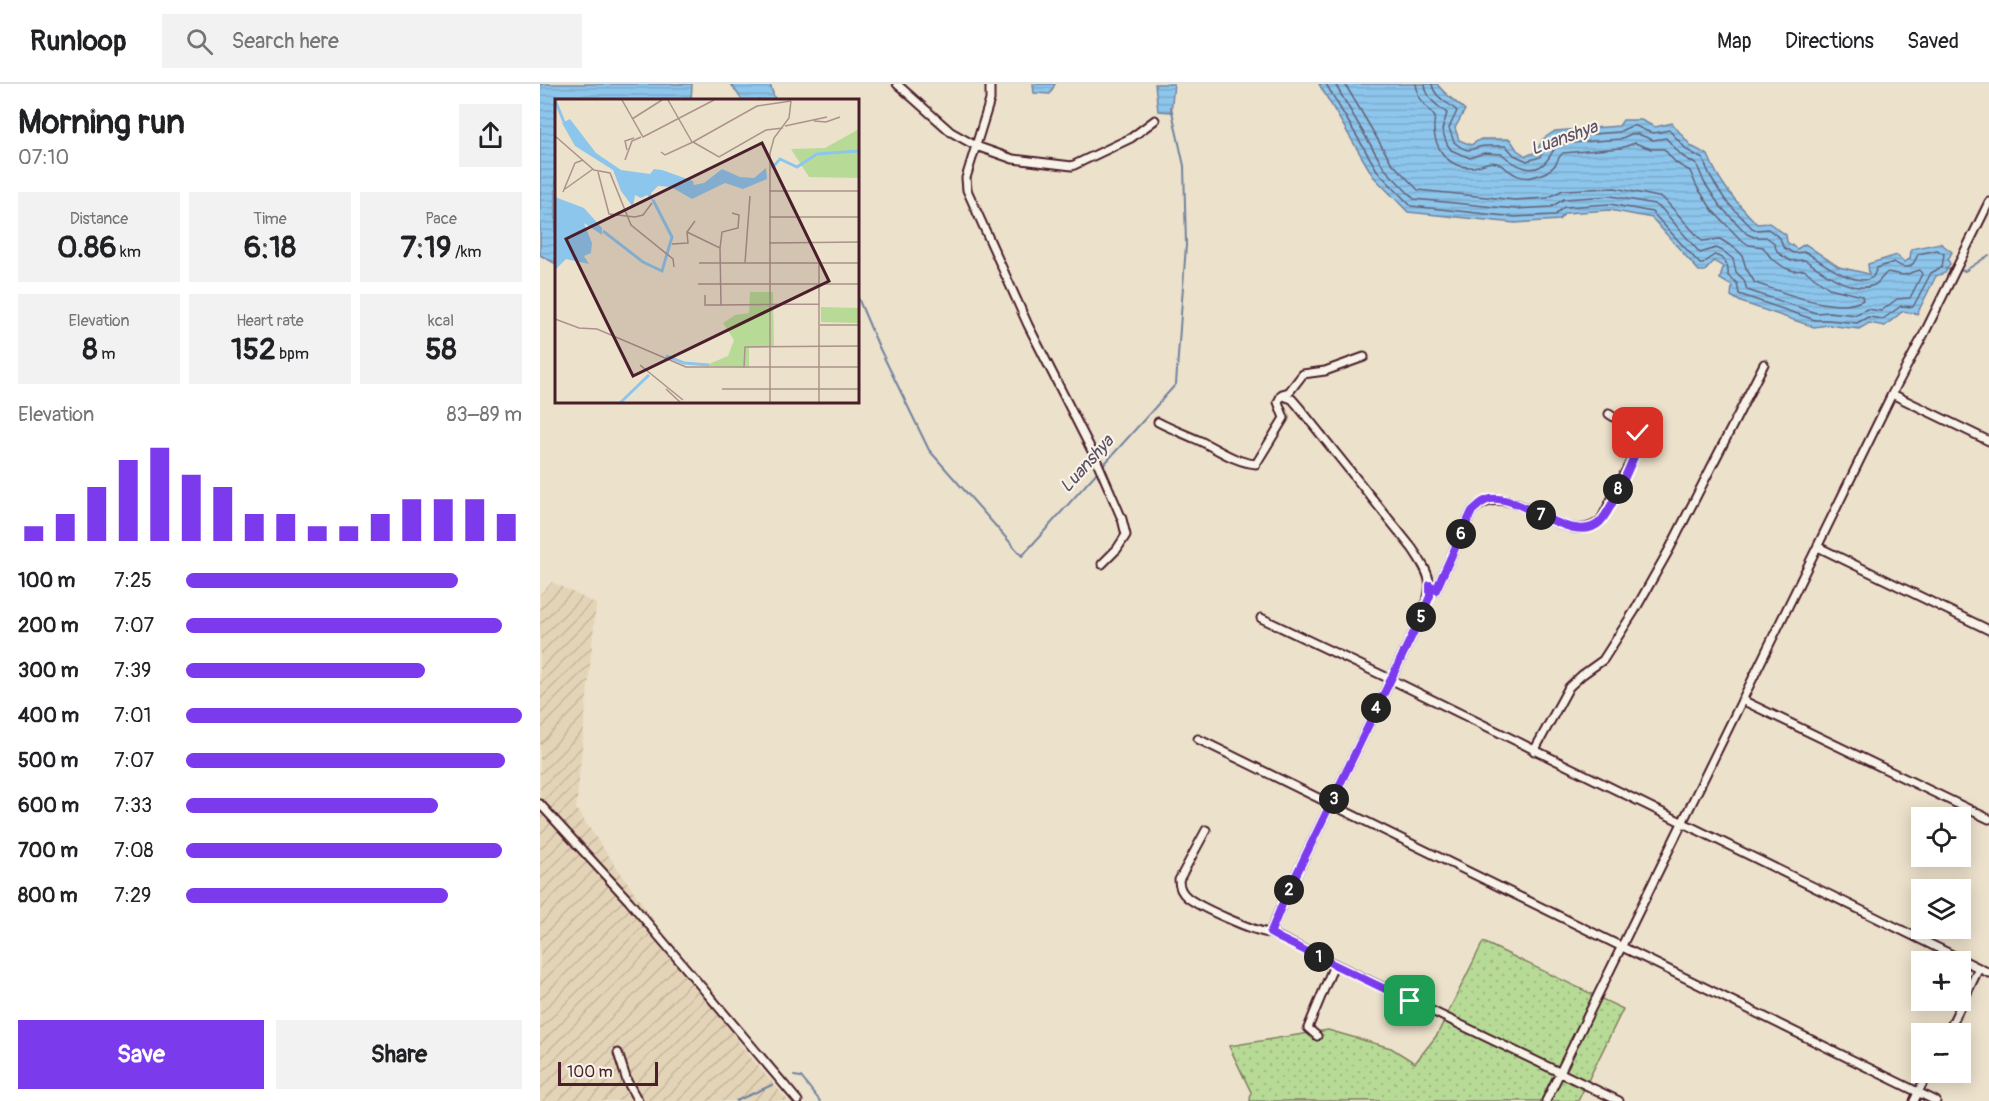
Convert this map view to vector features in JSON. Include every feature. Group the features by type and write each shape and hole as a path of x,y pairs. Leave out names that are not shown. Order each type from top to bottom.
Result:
{"street":[{"path":"897,84 951,132 976,146 1013,159 1072,166 1131,138 1155,120"},
{"path":"990,84 990,100 966,178 967,190 1028,325 1096,459 1125,529 1126,535 1102,564"},
{"path":"1546,1101 1892,394 1989,202"},
{"path":"1158,422 1197,439 1227,456 1256,464 1284,417 1278,402 1282,394 1289,392 1304,374 1324,371 1364,357"},
{"path":"1534,751 1569,687 1603,660 1635,610 1670,548 1764,364"},
{"path":"1892,394 1989,441"},
{"path":"1270,933 1430,596 1430,585 1422,562 1412,548 1298,406 1292,399 1282,396"},
{"path":"1430,585 1436,590 1472,511 1490,499 1504,500 1575,529 1595,526 1607,512 1640,443 1638,433 1609,414"},
{"path":"1818,547 1989,630"},
{"path":"1261,618 1989,973"},
{"path":"1742,700 1989,819"},
{"path":"1198,739 1936,1101"},
{"path":"540,804 629,901 798,1101"},
{"path":"1206,830 1179,880 1179,887 1187,897 1257,930 1270,933 1619,1101"},
{"path":"1317,1036 1308,1028 1335,965"},
{"path":"1952,1023 1979,968"},
{"path":"618,1053 627,1081 638,1101"},
{"path":"1914,1101 1922,1083"}],"shaded area":[{"path":"552,582 596,604 576,809 746,1052 788,1101 540,1101 540,594"}],"green space":[{"path":"1483,942 1623,1009 1578,1101 1250,1101 1251,1092 1229,1046 1328,1030 1391,1048 1415,1063 1437,1035"}],"water":[{"path":"540,84 692,84 691,99 555,99 555,263 540,255"},
{"path":"731,84 770,84 775,99 741,99"},
{"path":"1033,84 1055,84 1050,94 1034,93"},
{"path":"1155,84 1174,84 1171,112 1158,111"},
{"path":"1319,84 1437,84 1465,110 1455,128 1459,140 1471,145 1481,139 1510,139 1517,150 1526,156 1536,152 1543,139 1555,131 1619,126 1623,120 1641,120 1655,127 1672,123 1691,146 1708,155 1729,192 1757,224 1769,223 1786,235 1787,242 1797,249 1805,244 1839,267 1869,274 1868,264 1897,255 1904,262 1910,259 1911,249 1940,243 1952,252 1948,260 1950,264 1945,273 1936,276 1917,314 1903,311 1885,326 1869,323 1859,329 1828,325 1814,327 1741,302 1731,296 1732,286 1720,279 1723,267 1714,261 1705,271 1699,271 1652,218 1610,210 1565,213 1559,220 1515,223 1408,212 1373,176"}],"waterway":[{"name":"Luanshya","path":"860,303 929,450 1022,556 1176,384 1186,245 1184,166 1171,107"},
{"name":"Luanshya","path":"1945,269 1965,271 1989,255"},
{"path":"794,1076 801,1077 820,1101"},
{"path":"736,1101 772,1085"}],"route":[{"path":"1410,1001 1270,933 1422,615 1430,596 1430,585 1436,590 1472,511 1490,499 1504,500 1575,529 1595,526 1607,512 1640,443 1638,433"}]}
